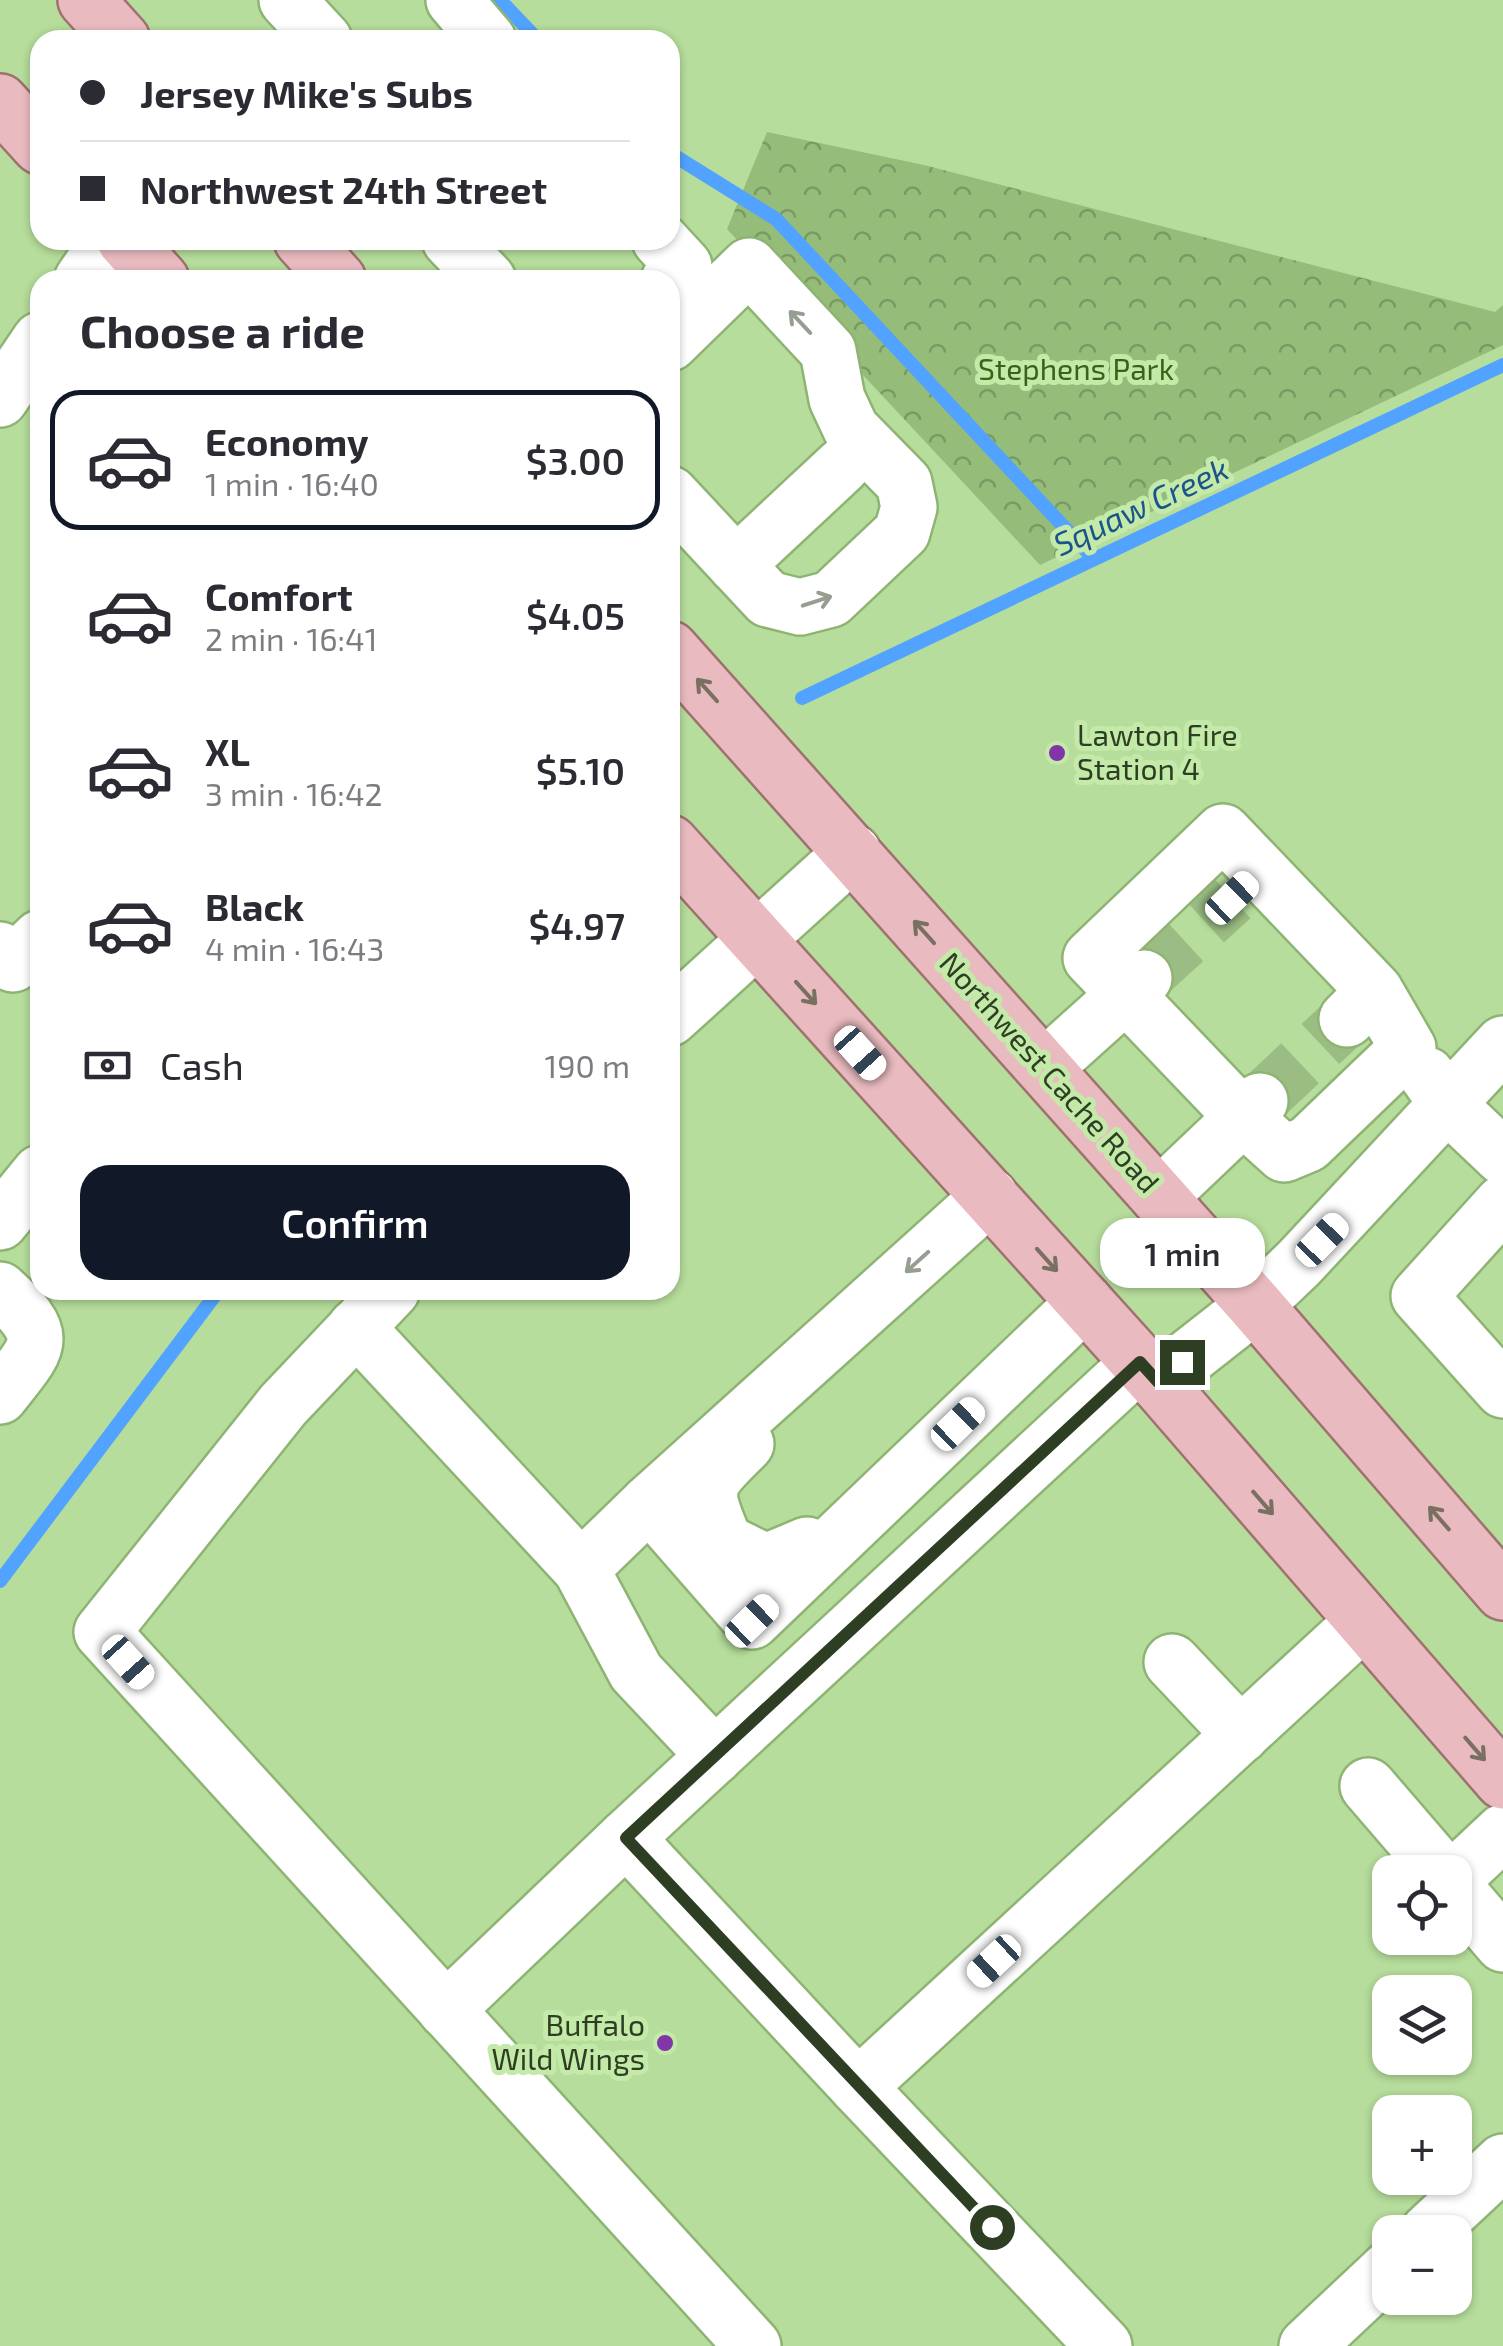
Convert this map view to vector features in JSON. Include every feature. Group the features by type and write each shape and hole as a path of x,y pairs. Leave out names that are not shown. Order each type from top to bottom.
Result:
{"main road":[{"path":"86,0 113,30"},
{"path":"0,102 30,135"},
{"path":"134,250 152,270"},
{"name":"Northwest Cache Road","path":"680,660 1159,1196 1503,1592"},
{"path":"680,854 1148,1372 1503,1782"}],"street":[{"path":"287,0 315,30"},
{"path":"454,0 480,30"},
{"path":"460,250 478,270"},
{"path":"669,250 684,266 680,270"},
{"path":"680,332 749,266 828,352 836,399 851,429 904,483 909,507 902,532 830,599 800,607 768,599 680,505"},
{"path":"0,399 25,335"},
{"path":"736,565 842,466"},
{"path":"1408,1048 1308,1144 1284,1154 1252,1109 1135,986 1091,958 1223,832 1246,885 1361,1005 1408,1048 1448,1105 1503,1157"},
{"path":"680,1009 853,852"},
{"path":"1045,1067 1135,986"},
{"path":"446,2010 715,1756 1148,1372 1255,1305 1368,1192 1503,1044"},
{"path":"1159,1196 1252,1109"},
{"path":"1308,1144 1368,1192"},
{"path":"0,1222 30,1185"},
{"path":"581,1569 990,1196"},
{"path":"1503,1203 1419,1296 1503,1390"},
{"path":"0,1290 35,1328 34,1353 0,1396"},
{"path":"649,1503 752,1621 893,1474 1085,1302"},
{"path":"715,1756 636,1672 581,1569 374,1309 283,1405 102,1632 752,2346"},
{"path":"798,1369 781,1408 714,1476 706,1500 725,1542 766,1562 807,1545"},
{"path":"858,2086 1364,1621"},
{"path":"1172,1662 1240,1734"},
{"path":"1368,1786 1427,1855"},
{"path":"1472,1861 1503,1832"},
{"path":"626,1838 1104,2346"},
{"path":"1472,1908 1503,1944"},
{"path":"1446,2215 1503,2162"},
{"path":"1306,2346 1372,2285"}],"green space":[{"name":"Stephens Park","path":"767,132 924,165 1495,312 1503,305 1503,345 1040,565 727,229"}],"waterway":[{"path":"500,0 528,30"},
{"path":"680,159 776,219 1093,558"},
{"name":"Squaw Creek","path":"802,698 1503,365"},
{"name":"Squaw Creek","path":"0,1581 211,1300"}],"tunnel":[{"path":"1144,978 1232,898"},
{"path":"1260,1101 1347,1019"}],"place":[{"name":"Lawton Fire Station 4","path":"1057,753"},
{"name":"Buffalo Wild Wings","path":"665,2043"}],"route":[{"path":"992,2227 626,1838 1140,1362 1158,1382 1182,1362"}]}
